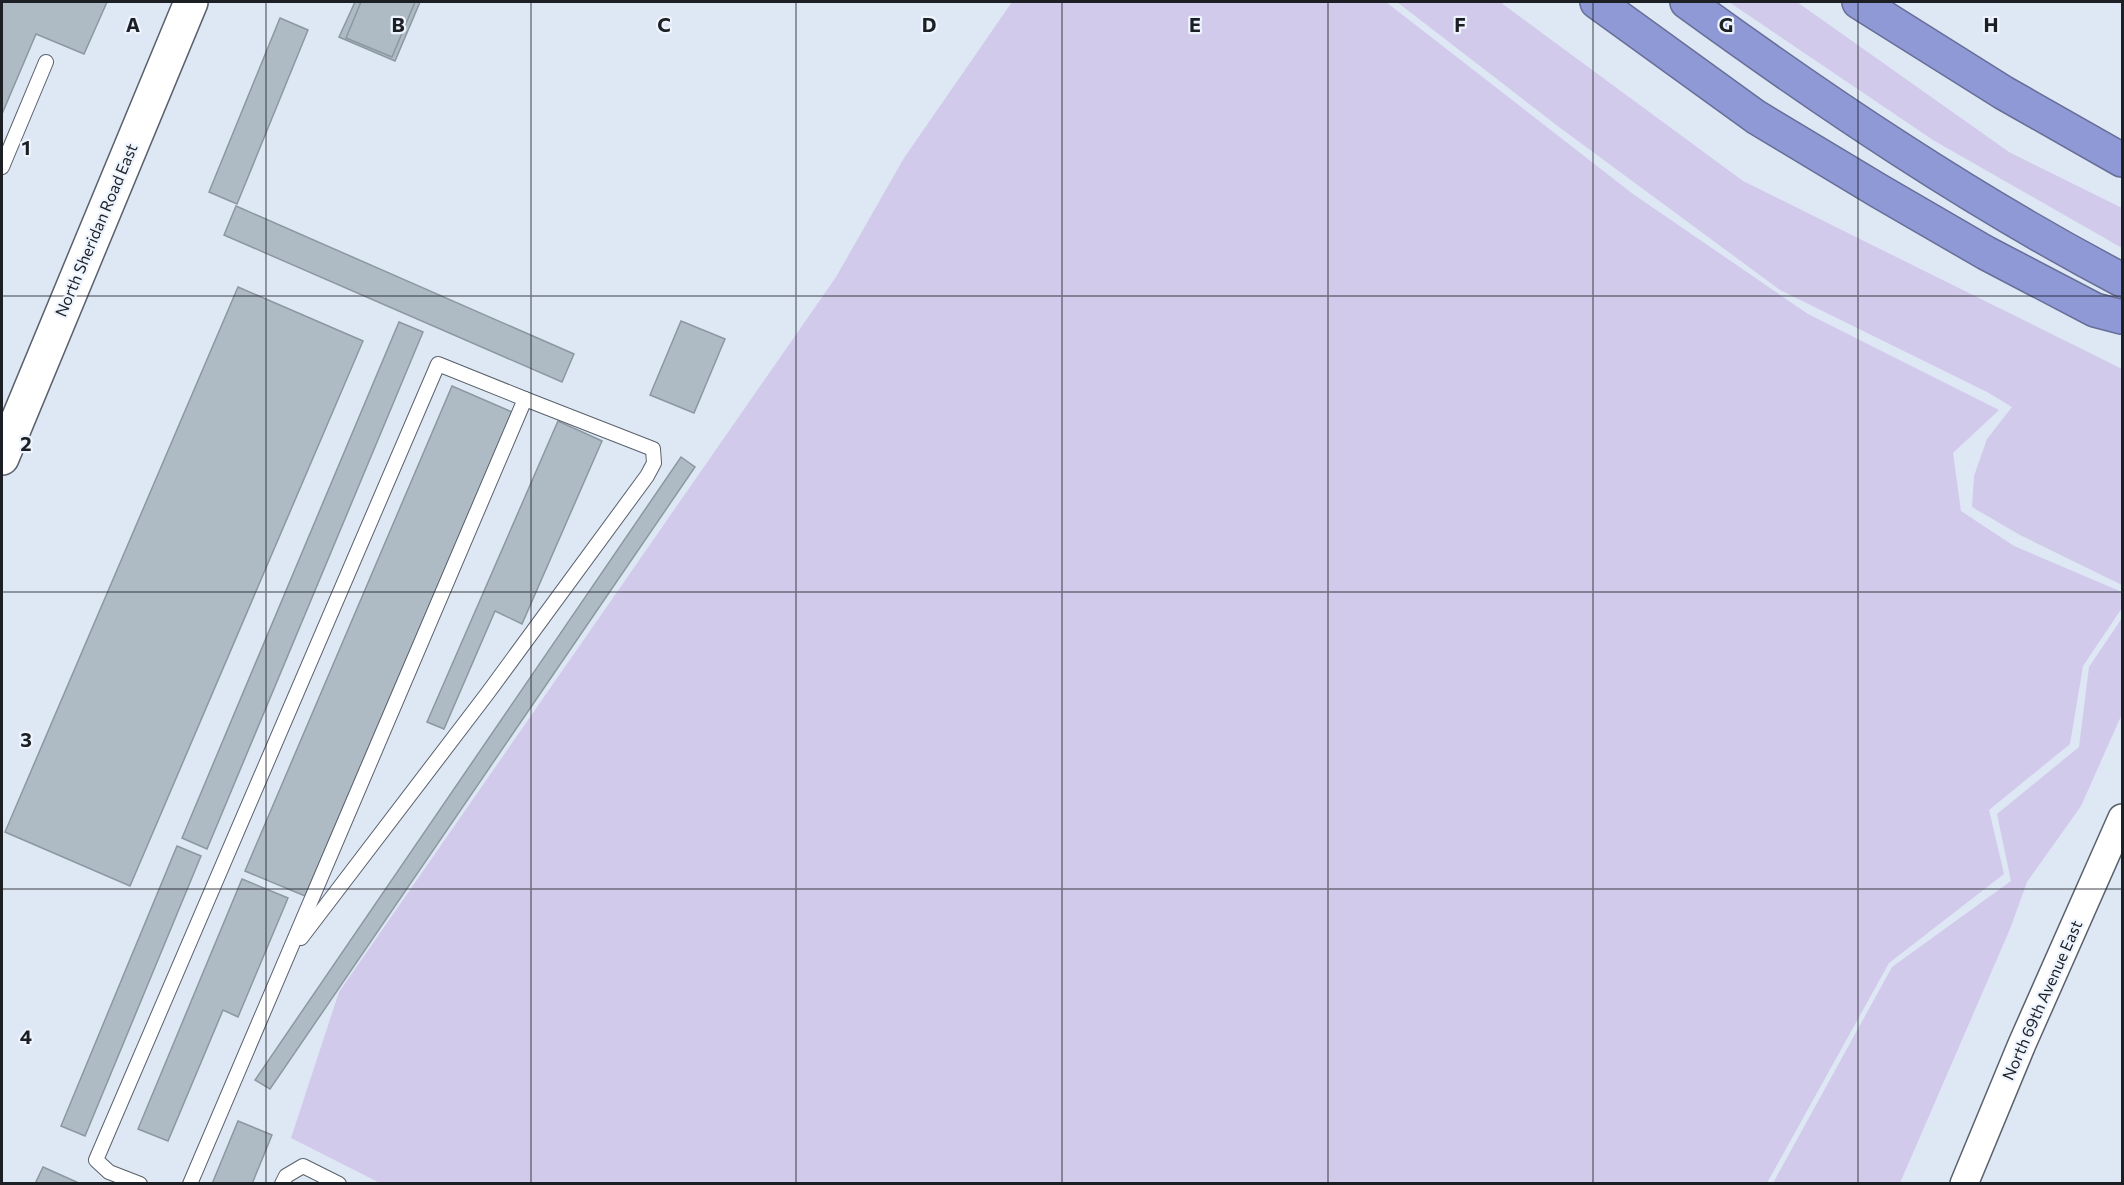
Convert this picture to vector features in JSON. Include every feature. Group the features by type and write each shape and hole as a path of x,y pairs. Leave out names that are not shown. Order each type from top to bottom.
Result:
{"highway":[{"path":"1597,2 1756,117 1878,191 1986,253 2095,310 2122,317"},
{"path":"1687,2 1858,122 2011,217 2122,280"},
{"path":"1859,2 2004,93 2122,160"}],"main road":[{"name":"North Sheridan Road East","path":"2,458 191,2"}],"street":[{"name":"North 69th Avenue East","path":"1964,1184 2022,1044 2122,818"}],"lane":[{"path":"2,166 6,146 46,62"},
{"path":"140,1184 109,1172 96,1160 438,364 653,449 654,463 487,694 288,954"},
{"path":"190,1184 525,399"},
{"path":"282,1184 286,1176 303,1166 339,1184"}],"shaded area":[{"path":"1012,2 1386,2 1633,194 1808,314 1999,410 1953,453 1961,511 2014,546 2122,592 2122,608 2083,666 2070,744 1989,810 2004,874 1889,963 1767,1183 382,1184 291,1138 339,992 836,277 904,158"},
{"path":"1397,2 1500,2 1743,181 2122,369 2122,585 2020,535 1972,507 1974,476 1987,439 2012,407 1987,392 1780,290 1559,127"},
{"path":"1729,2 1797,2 2009,152 2122,208 2122,248 1933,140"},
{"path":"2122,618 2122,714 2081,806 2027,882 2010,929 1900,1183 1773,1183 1892,967 2011,881 1997,814 2079,747 2089,667"}],"building":[{"path":"2,2 107,2 84,54 36,34 2,114"},
{"path":"355,2 420,2 395,61 339,37"},
{"path":"361,2 415,2 392,57 346,38"},
{"path":"280,18 308,30 237,204 209,192"},
{"path":"236,206 574,354 562,382 224,235"},
{"path":"238,287 363,341 130,886 5,832"},
{"path":"681,321 725,339 694,413 650,395"},
{"path":"399,322 423,332 207,849 182,838"},
{"path":"452,386 512,412 305,896 245,871"},
{"path":"558,421 602,441 522,624 495,611 444,729 427,722"},
{"path":"681,457 695,467 270,1089 255,1080"},
{"path":"177,846 201,856 85,1136 61,1126"},
{"path":"242,879 288,898 238,1017 223,1010 168,1141 138,1129"},
{"path":"238,1121 272,1135 252,1184 212,1184"},
{"path":"43,1167 81,1184 35,1184"}]}
